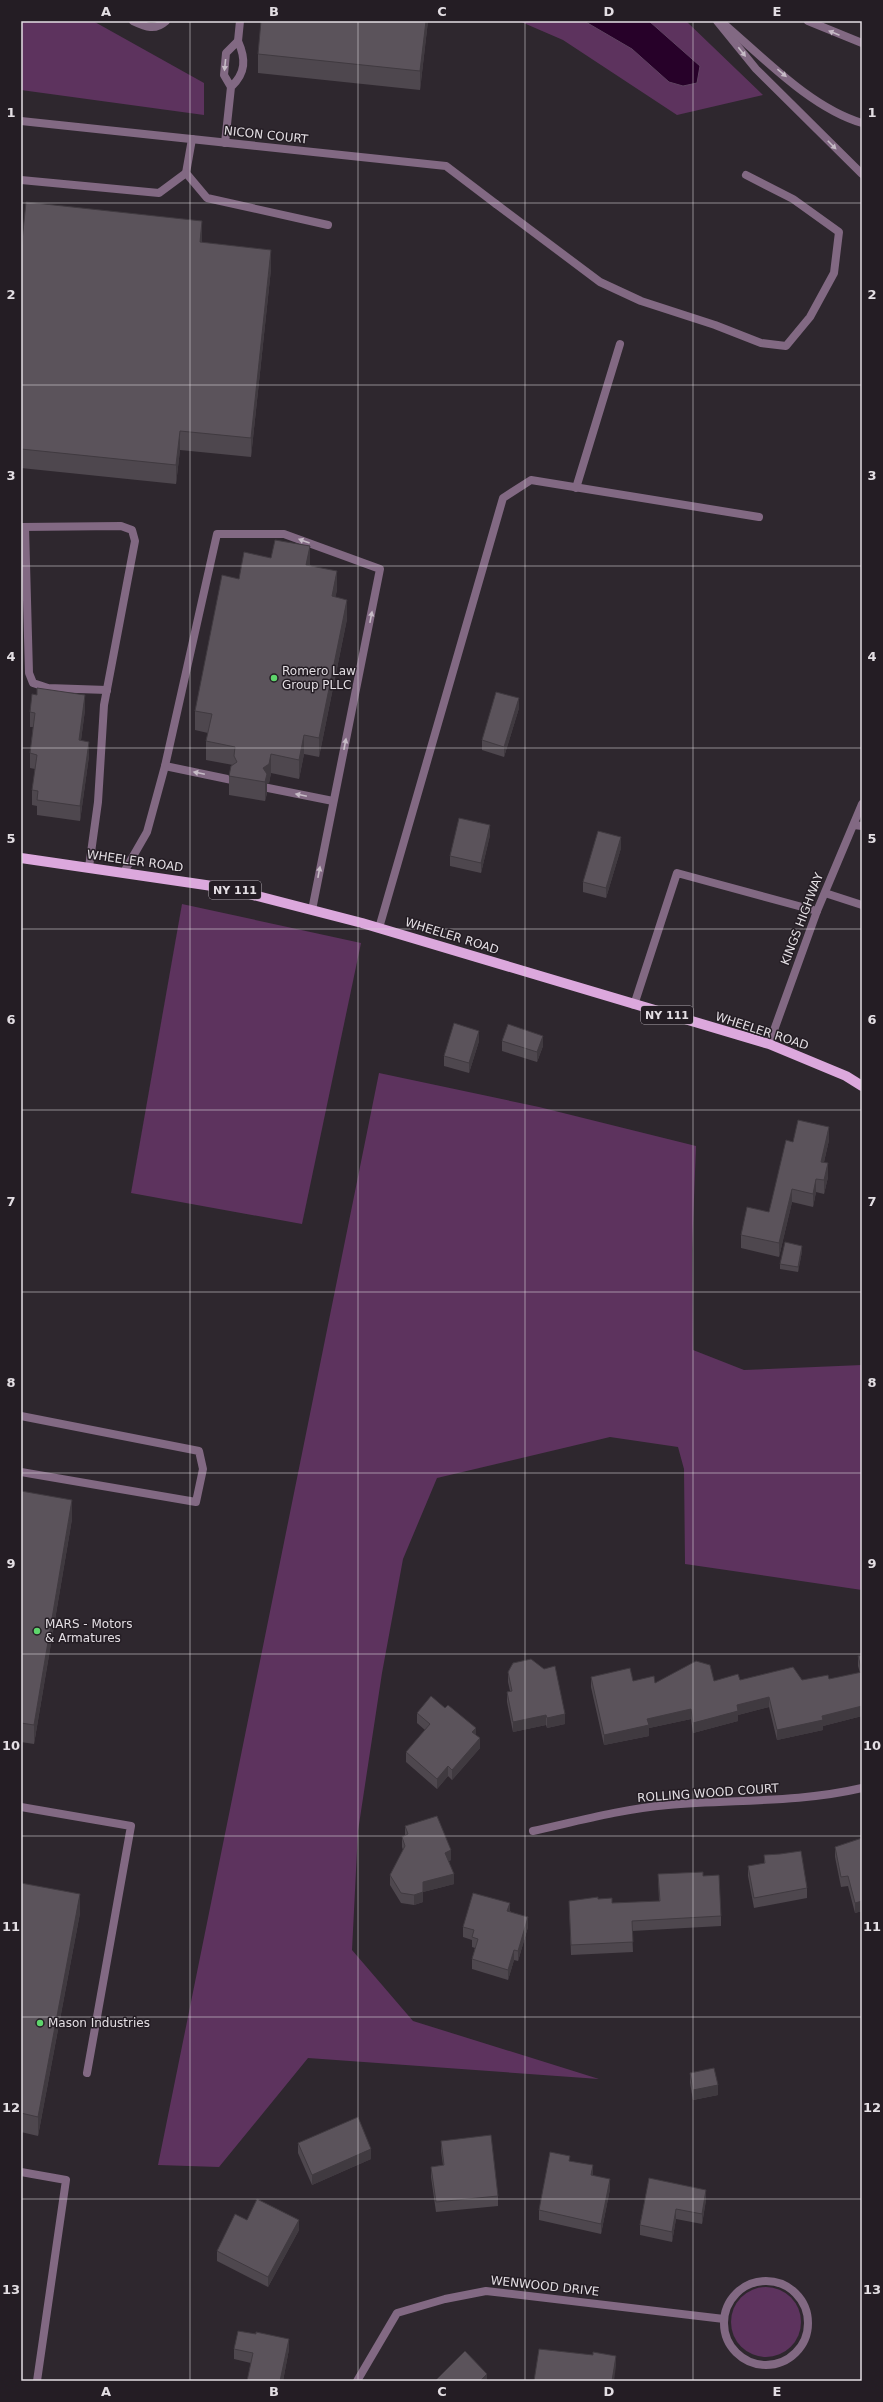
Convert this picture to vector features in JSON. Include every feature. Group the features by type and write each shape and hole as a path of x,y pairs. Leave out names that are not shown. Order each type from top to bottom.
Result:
{"main road":[{"name":"WHEELER ROAD","path":"21,858 226,888 379,928 769,1044 846,1076 862,1086"}],"street":[{"path":"133,21 149,28 160,27 166,21"},
{"path":"231,87 241,78 244,54 238,41 240,21"},
{"path":"717,21 756,70 862,174"},
{"path":"720,21 813,98 842,115 862,123"},
{"path":"808,21 862,43"},
{"path":"226,143 231,87 224,75 226,53 238,41"},
{"name":"NICON COURT","path":"21,121 446,166 600,282 641,301 715,325 761,343 786,346 810,317 834,273 839,232 793,199 746,175"},
{"path":"21,180 158,193 186,173 192,139"},
{"path":"186,173 207,198 328,225"},
{"path":"576,488 620,344"},
{"path":"379,928 503,498 531,480 759,518"},
{"path":"89,867 98,802 107,690 135,541 132,530 122,526 23,527 29,673 33,683 48,688 107,690"},
{"path":"124,872 147,832 165,766 217,534 284,534 380,569 312,910"},
{"path":"165,766 232,780"},
{"path":"268,788 333,801"},
{"name":"KINGS HIGHWAY","path":"769,1044 816,911 858,826 862,804"},
{"path":"634,1005 677,873 816,911"},
{"path":"825,893 862,905"},
{"path":"21,1416 199,1452 203,1469 196,1502 21,1472"},
{"name":"ROLLING WOOD COURT","path":"533,1831 627,1811 666,1805 783,1800 862,1788"},
{"path":"21,1806 131,1826 87,2073"},
{"path":"21,2172 66,2180 36,2381"},
{"path":"770,2281 783,2284 794,2291 802,2301 807,2313 808,2327 804,2341 796,2353 784,2362 770,2365 755,2364 742,2358 731,2347 725,2334 724,2319 727,2306 734,2295 744,2287 757,2282 770,2281"},
{"name":"WENWOOD DRIVE","path":"357,2381 397,2313 444,2299 486,2291 724,2319"}],"shaded area":[{"path":"21,21 93,21 204,83 204,115 21,90"},
{"path":"519,21 686,21 763,95 677,115 563,40"},
{"path":"584,21 649,21 700,66 697,83 683,86 669,82 632,49"},
{"path":"182,904 361,943 302,1224 131,1193"},
{"path":"379,1073 539,1107 696,1146 692,1250 693,1350 744,1370 862,1365 862,1590 685,1564 684,1469 678,1447 610,1437 437,1478 403,1559 382,1673 358,1831 352,1950 413,2021 599,2079 308,2058 219,2167 158,2165"},
{"path":"766,2287 779,2290 791,2297 798,2309 801,2322 798,2335 791,2347 779,2354 766,2357 753,2354 741,2347 734,2335 731,2322 734,2309 741,2297 753,2290"}],"building":[{"path":"261,21 426,21 420,71 258,54"},
{"path":"26,202 202,221 200,242 271,250 251,438 180,431 176,465 21,449 21,251"},
{"path":"275,540 310,546 306,565 337,571 332,596 347,600 319,738 304,735 299,760 271,754 269,764 263,768 267,774 265,782 229,776 231,766 237,762 234,756 235,747 206,741 212,714 195,711 222,575 239,579 244,552 271,558"},
{"path":"37,688 85,695 79,740 89,742 80,806 37,800 38,791 32,790 37,755 30,753 35,713 30,712 32,694 37,695"},
{"path":"496,692 519,698 504,747 482,740"},
{"path":"459,818 490,825 481,863 450,856"},
{"path":"598,831 621,837 606,888 583,882"},
{"path":"454,1023 479,1031 469,1063 444,1056"},
{"path":"508,1024 543,1036 537,1052 502,1041"},
{"path":"798,1120 829,1127 821,1162 828,1163 824,1180 816,1179 813,1194 792,1189 779,1243 741,1235 747,1207 769,1212 786,1140 793,1142"},
{"path":"785,1242 802,1246 798,1267 780,1264"},
{"name":"MARS - Motors & Armatures","path":"21,1491 72,1500 34,1725 21,1723"},
{"path":"862,1655 862,1672 858,1656"},
{"path":"531,1659 544,1669 555,1666 565,1714 547,1718 546,1715 513,1722 507,1692 512,1691 508,1672 513,1663"},
{"path":"696,1661 710,1665 714,1681 738,1674 740,1680 793,1667 802,1680 828,1675 829,1679 862,1672 862,1706 822,1716 823,1720 777,1730 769,1697 737,1705 738,1711 693,1723 691,1709 647,1719 649,1725 604,1735 591,1677 630,1668 633,1681 654,1676 655,1683"},
{"path":"431,1696 445,1708 448,1705 476,1728 472,1732 480,1738 452,1770 448,1766 437,1779 406,1752 430,1724 417,1713"},
{"path":"437,1816 451,1850 445,1853 454,1874 423,1882 423,1892 414,1895 401,1893 390,1875 405,1846 402,1837 408,1834 405,1826"},
{"path":"862,1838 862,1901 855,1903 848,1876 841,1877 835,1847"},
{"path":"801,1851 807,1888 754,1898 748,1866 765,1863 764,1855"},
{"path":"703,1872 703,1876 719,1875 721,1916 632,1921 633,1942 571,1945 569,1901 598,1897 598,1899 612,1898 612,1903 660,1901 658,1874"},
{"name":"Mason Industries","path":"21,1883 80,1894 38,2117 21,2113"},
{"path":"473,1893 510,1903 507,1911 528,1917 518,1951 514,1950 508,1970 472,1959 478,1939 472,1937 474,1930 463,1927"},
{"path":"714,2068 718,2085 693,2090 690,2073"},
{"path":"358,2117 371,2149 312,2175 298,2143"},
{"path":"491,2135 498,2196 436,2202 431,2167 444,2165 441,2141"},
{"path":"550,2152 570,2156 569,2161 593,2165 591,2175 610,2179 601,2224 539,2210"},
{"path":"649,2178 706,2190 702,2214 676,2209 672,2232 640,2225"},
{"path":"257,2199 299,2220 268,2277 217,2251 235,2214 247,2220"},
{"path":"238,2331 256,2334 256,2332 289,2339 280,2381 247,2381 253,2353 234,2349"},
{"path":"539,2349 593,2355 593,2352 616,2356 612,2381 534,2381"},
{"path":"465,2351 487,2374 480,2381 435,2381"}],"place":[{"name":"Romero Law Group PLLC","path":"274,678"},
{"name":"MARS - Motors & Armatures","path":"37,1631"},
{"name":"Mason Industries","path":"40,2023"}]}
